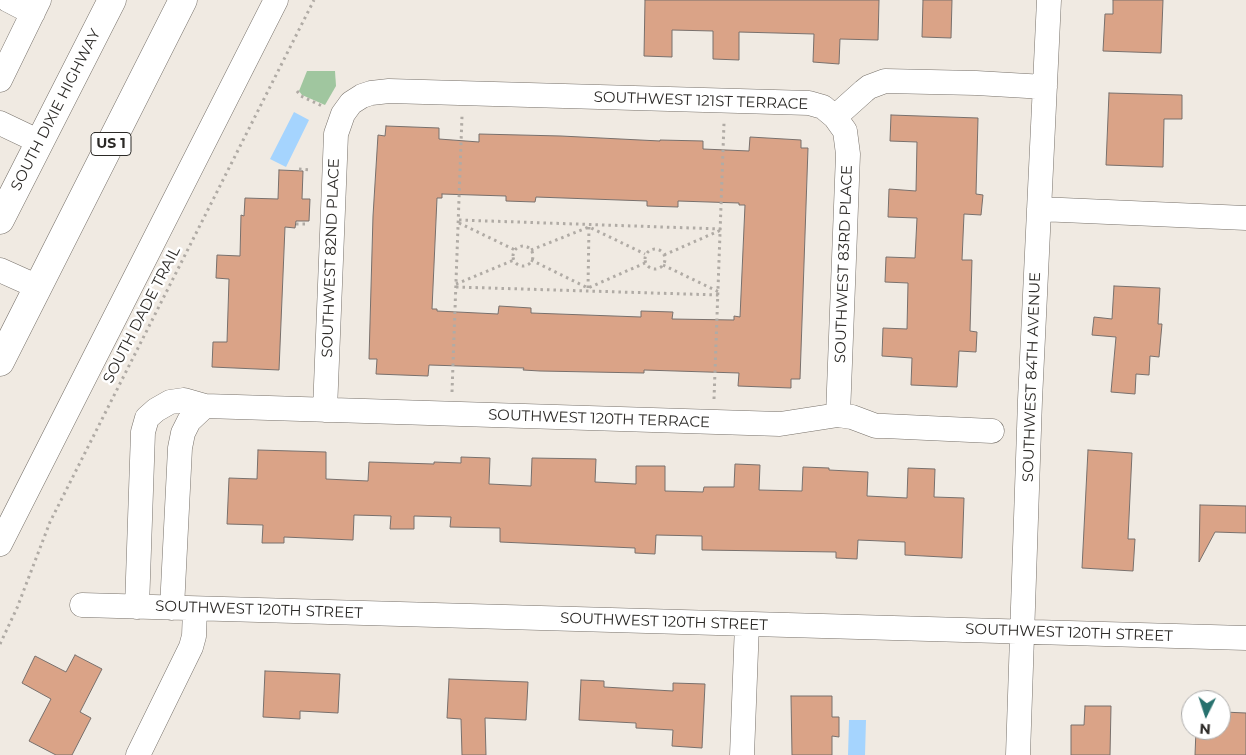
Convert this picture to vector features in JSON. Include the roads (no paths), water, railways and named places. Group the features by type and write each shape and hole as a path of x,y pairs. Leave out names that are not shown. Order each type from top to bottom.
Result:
{"highway":[{"name":"SOUTH DIXIE HIGHWAY","path":"0,220 112,0"},
{"name":"US 1","path":"0,362 183,0"}],"street":[{"path":"0,80 36,6 8,0"},
{"path":"0,544 276,0"},
{"name":"SOUTHWEST 84TH AVENUE","path":"1018,755 1048,0"},
{"path":"835,117 869,87 884,81 1045,87"},
{"name":"SOUTHWEST 121ST TERRACE","path":"336,108 371,93 389,91 809,103 823,108 835,117"},
{"name":"SOUTHWEST 82ND PLACE","path":"325,410 336,134 340,120 336,108"},
{"name":"SOUTHWEST 83RD PLACE","path":"835,117 845,131 848,154 838,415"},
{"path":"0,123 40,142"},
{"path":"1039,209 1246,218"},
{"path":"0,270 38,288"},
{"name":"SOUTHWEST 120TH TERRACE","path":"137,606 143,432 147,418 170,402 184,400 205,406 780,424 838,415 852,417 876,426 992,431"},
{"path":"172,608 180,448 183,434 189,421 205,406"},
{"path":"142,463 152,462 162,465 173,476 178,488"},
{"name":"SOUTHWEST 120TH STREET","path":"82,605 1246,638"},
{"path":"138,755 191,647 194,636 195,609"},
{"path":"742,755 747,624"}],"water":[{"path":"294,112 309,120 286,167 270,159"},
{"path":"849,720 866,720 865,755 848,755"}]}
